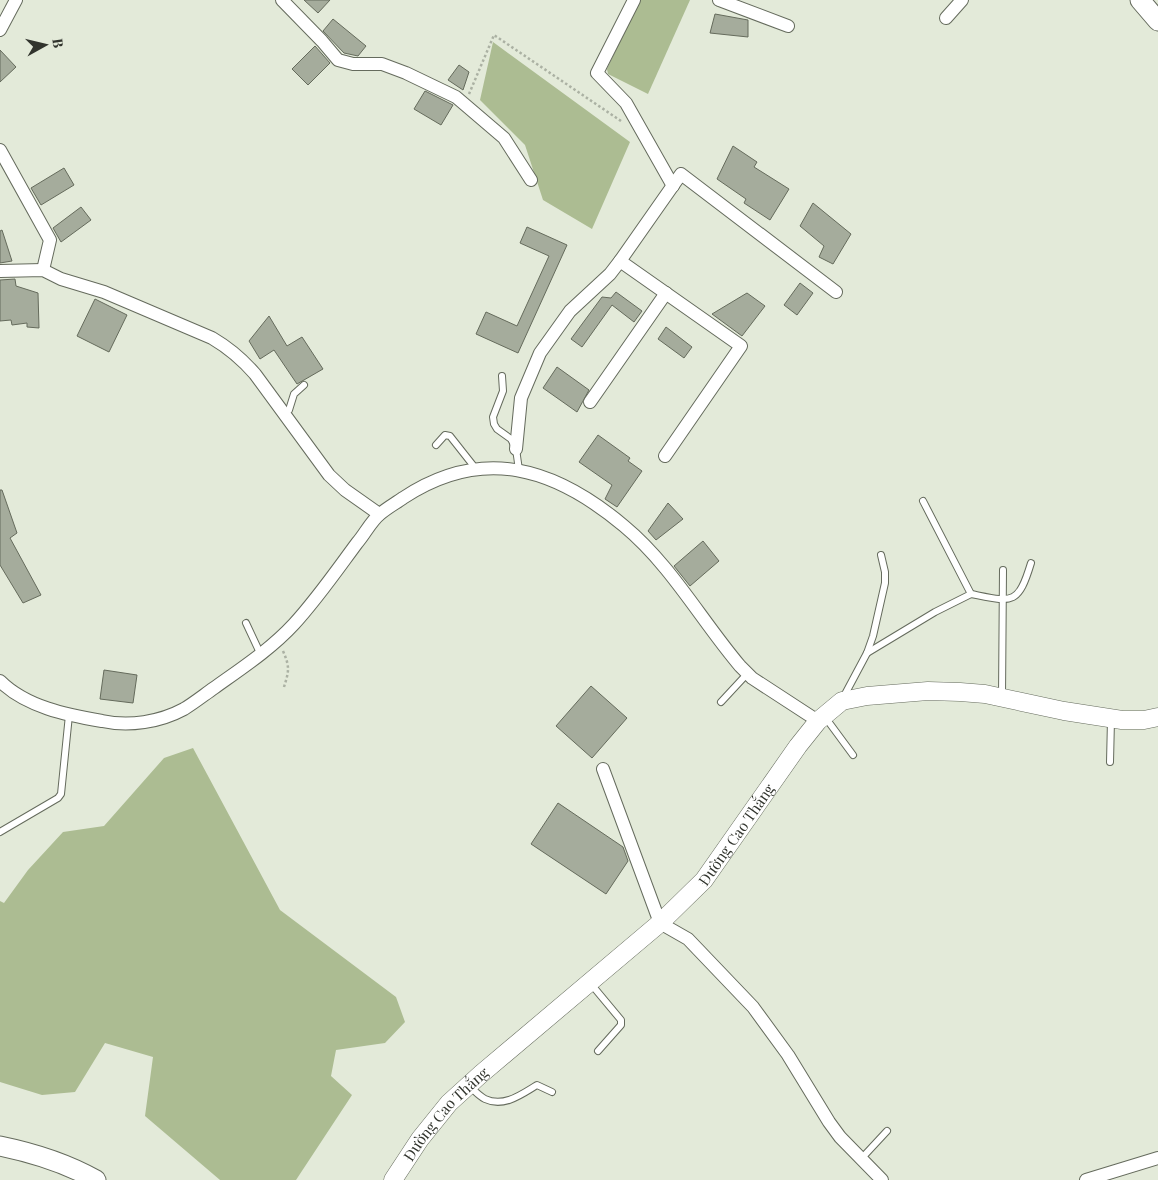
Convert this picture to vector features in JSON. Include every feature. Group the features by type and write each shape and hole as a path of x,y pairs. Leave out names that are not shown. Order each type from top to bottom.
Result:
{"main road":[{"path":"1140,0 1158,22"},
{"path":"0,1146 75,1168 96,1180"}],"street":[{"path":"0,30 16,0"},
{"path":"282,0 338,60 353,64 382,64 406,73 456,97 504,138 531,180"},
{"path":"634,0 597,73 626,103 672,186"},
{"path":"719,0 788,26"},
{"path":"946,18 962,0"},
{"path":"0,150 50,240 43,270"},
{"path":"516,448 521,398 540,353 570,311 610,274 681,174 836,292"},
{"path":"620,261 741,346 665,456"},
{"path":"0,271 7,269 43,270 62,279 104,292 212,338 225,346 250,368 329,475 345,490 379,514"},
{"path":"590,402 666,293"},
{"path":"0,681 10,691 22,698 69,715 120,723 152,720 185,709 261,655 276,642 310,606 379,514 420,487 436,479 453,473 498,468 519,470 556,483 602,509 624,526 664,566 733,658 748,674 821,719"},
{"name":"Đường Cao Thắng","path":"394,1180 420,1140 449,1103 660,923 704,880 798,746 821,719 842,701 868,696 928,691 985,694 1122,720 1144,720 1158,717"},
{"path":"603,769 660,923 688,939 753,1007 788,1054 829,1122 849,1147 882,1180"},
{"path":"1086,1180 1158,1158"}],"lane":[{"path":"502,376 503,391 493,416 494,424 497,430 511,439 516,448 519,470"},
{"path":"283,414 288,410 294,394 304,385"},
{"path":"436,445 445,435 450,436 476,469"},
{"path":"923,501 971,594"},
{"path":"842,701 873,636 885,583 881,555"},
{"path":"867,652 935,612 971,594 1002,600 1020,592 1031,563"},
{"path":"1002,697 1003,570"},
{"path":"246,623 261,655"},
{"path":"721,702 748,674"},
{"path":"0,832 58,798 61,794 69,715"},
{"path":"1110,762 1111,718"},
{"path":"821,719 853,754"},
{"path":"590,983 621,1020 621,1025 598,1051"},
{"path":"468,1086 485,1099 494,1101 517,1098 537,1085 552,1092"},
{"path":"862,1159 887,1131"}],"path":[{"path":"464,104 494,34 621,121"},
{"path":"276,642 289,665 284,687"}],"green space":[{"path":"639,0 690,0 648,94 608,74 607,69"},
{"path":"493,42 630,142 592,229 543,200 525,145 480,100"},
{"path":"193,748 280,910 396,997 405,1022 385,1043 336,1050 331,1076 352,1095 296,1180 220,1180 145,1116 153,1057 105,1043 75,1092 42,1095 0,1082 0,901 4,903 28,870 63,832 104,826 164,758"}],"building":[{"path":"304,0 330,0 318,13"},
{"path":"715,14 748,20 748,37 710,33"},
{"path":"333,19 366,46 358,56 344,53 323,31"},
{"path":"315,46 330,63 308,85 292,69"},
{"path":"0,50 16,67 0,82"},
{"path":"459,65 469,72 463,90 448,80"},
{"path":"425,91 453,105 441,125 414,109"},
{"path":"733,146 757,162 754,167 789,189 770,220 744,203 746,199 717,179"},
{"path":"64,168 74,185 41,205 31,188"},
{"path":"813,203 851,234 833,264 819,257 824,246 800,226"},
{"path":"81,207 91,220 61,242 53,228"},
{"path":"527,227 567,245 518,353 476,334 486,312 517,326 549,256 520,243"},
{"path":"2,230 12,261 0,263 0,231"},
{"path":"15,279 16,286 38,293 39,328 27,327 27,323 12,325 11,320 0,321 0,280"},
{"path":"800,283 813,293 797,315 784,305"},
{"path":"616,292 642,311 634,322 612,305 582,347 571,339 602,297 611,298"},
{"path":"747,293 765,306 742,336 712,314"},
{"path":"95,299 127,315 109,352 77,336"},
{"path":"269,316 287,346 302,337 323,369 297,384 274,350 260,359 249,341"},
{"path":"666,327 692,347 684,358 658,339"},
{"path":"557,367 589,390 577,412 543,388"},
{"path":"598,435 630,458 628,461 642,471 617,507 605,499 612,485 579,462"},
{"path":"0,490 2,490 17,533 10,538 41,595 23,603 0,565"},
{"path":"668,503 683,519 656,540 648,531"},
{"path":"703,541 719,561 690,586 674,566"},
{"path":"104,670 137,675 133,703 100,699"},
{"path":"591,686 627,718 592,758 556,726"},
{"path":"558,803 623,847 628,861 606,894 531,844"}]}
